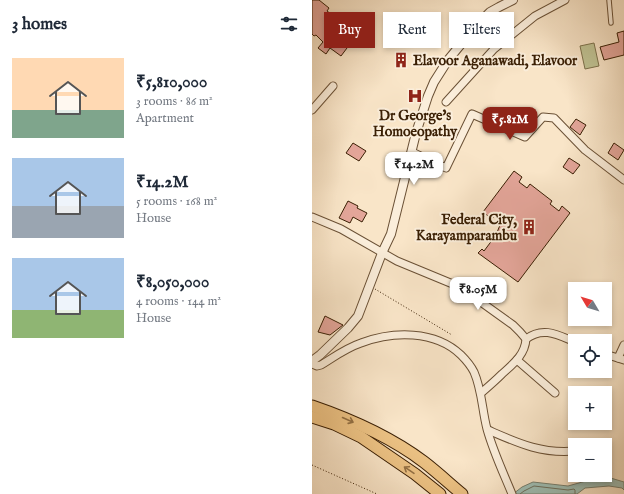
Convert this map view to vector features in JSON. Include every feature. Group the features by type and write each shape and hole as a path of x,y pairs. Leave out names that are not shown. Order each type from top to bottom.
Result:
{"highway":[{"path":"312,406 339,416 402,447 424,462 462,494"},
{"path":"312,417 334,424 361,437 415,474 440,494"}],"street":[{"path":"512,494 495,453 488,430 481,393 474,371 468,362 449,346 438,341 419,336 398,335 370,340 349,348 321,365 317,366 312,362 358,316 382,253 391,234 416,133 434,82 448,60 490,12 514,0"},
{"path":"446,102 494,49 535,16 565,0"},
{"path":"312,110 333,86"},
{"path":"412,152 446,168 472,114 525,137 543,118 554,118 585,150 624,180"},
{"path":"312,217 341,229 382,253 413,268 464,290 513,325 520,332 526,339 525,347 522,353 517,360 481,393"},
{"path":"526,339 532,335 542,332 568,339"},
{"path":"621,359 624,345"},
{"path":"517,360 555,393"},
{"path":"488,430 534,448 554,451 568,451"}],"lane":[{"path":"609,0 611,23"}],"path":[{"path":"370,285 452,335"},
{"path":"312,465 377,494"}],"green space":[{"path":"594,43 599,66 585,69 580,46"}],"water":[{"path":"612,478 624,482 624,490 622,488 609,486 585,488 577,494 513,494 522,487 533,482 568,486 582,482 612,482"}],"building":[{"path":"312,0 319,0 329,8 327,11 328,12 324,12 324,48 330,48 326,54 318,48 323,42 316,35 314,36 312,34"},
{"path":"624,31 624,55 604,60 600,47 619,42 617,33"},
{"path":"330,48 347,48 341,56"},
{"path":"576,119 586,125 580,135 570,127"},
{"path":"353,143 366,151 359,161 346,153"},
{"path":"614,143 624,150 618,160 608,153"},
{"path":"569,158 580,165 573,174 563,167"},
{"name":"Federal City, Karayamparambu","path":"514,171 522,177 519,182 527,188 530,184 552,201 550,204 559,211 562,206 570,213 518,282 478,253 482,249 484,251 496,235 502,220 495,215 492,219 483,212"},
{"path":"348,201 367,213 362,222 353,217 350,223 339,218"},
{"path":"325,316 343,325 330,335 318,332"}],"place":[{"name":"Elavoor Aganawadi, Elavoor","path":"401,60"},
{"name":"Dr George's Homoeopathy","path":"415,96"},
{"name":"Federal City, Karayamparambu","path":"529,227"}]}
